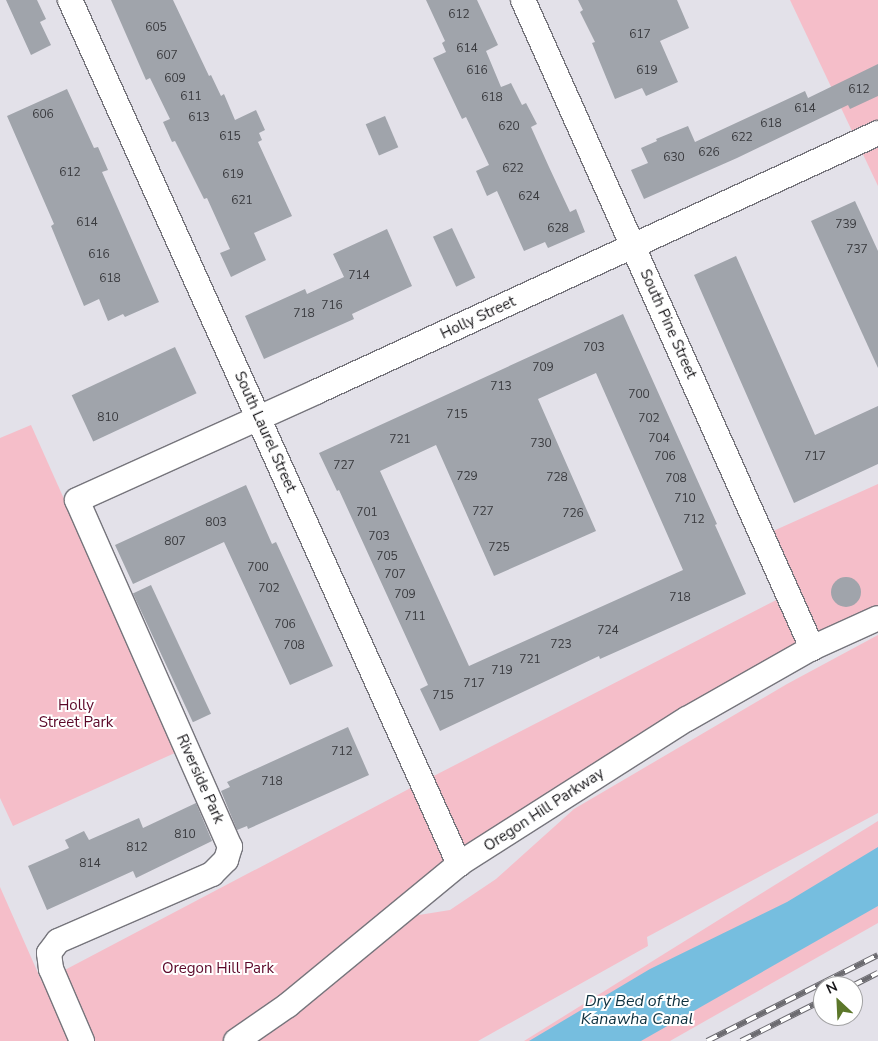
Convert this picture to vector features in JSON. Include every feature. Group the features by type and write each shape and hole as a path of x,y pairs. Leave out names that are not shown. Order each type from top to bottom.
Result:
{"street":[{"name":"South Laurel Street","path":"70,0 459,864"},
{"name":"South Pine Street","path":"523,0 812,648"},
{"name":"Holly Street","path":"77,500 633,247 878,133"},
{"name":"Riverside Park","path":"77,500 230,847 226,860 212,874 58,941 49,953 51,969 82,1041"},
{"name":"Oregon Hill Parkway","path":"236,1041 288,1005 459,864 632,753 812,648 878,618"}],"green space":[{"path":"790,0 878,0 878,186"},
{"name":"Holly Street Park","path":"31,425 177,752 13,826 0,798 0,438"},
{"name":"Oregon Hill Park","path":"878,484 878,618 812,648 394,919 450,910 496,879 574,809 787,684 878,635 878,813 647,937 648,946 478,1041 0,1041 0,887 42,982 422,782 788,594 762,536"},
{"name":"Dry Bed of the Kanawha Canal","path":"878,821 878,923 670,1041 524,1041"}],"water":[{"name":"Dry Bed of the Kanawha Canal","path":"878,847 878,906 641,1041 529,1041 650,969 787,902"}],"building":[{"path":"6,0 37,0 46,19 40,22 51,45 31,55"},
{"path":"111,0 173,0 209,76 211,75 221,96 224,94 235,120 256,110 265,130 259,133 262,140 258,142 292,216 254,233 266,260 231,277 220,253 230,249 207,198 204,199 175,141 172,142 163,122 170,119 150,78 146,80"},
{"path":"426,0 477,0 498,45 486,51 501,87 511,83 522,105 526,103 537,124 531,127 549,167 570,212 576,209 585,232 548,248 545,242 524,251 497,191 487,196 476,171 489,165 466,117 462,119 433,58 446,52 442,43 445,41"},
{"path":"578,0 677,0 689,28 660,41 678,82 646,96 642,88 615,99 592,43 595,42 580,12 583,10"},
{"path":"878,64 878,96 850,109 848,105 737,158 644,199 631,170 648,163 641,148 657,141 656,139 688,126 695,142 805,91 808,98"},
{"path":"67,89 94,148 98,147 108,170 102,172 159,302 125,317 123,314 108,321 99,299 84,306 51,226 54,224 7,116"},
{"path":"385,116 398,147 379,156 366,124"},
{"path":"855,201 878,251 878,368 811,221"},
{"path":"452,228 475,278 456,287 433,237"},
{"path":"387,229 412,286 352,314 354,319 264,359 245,316 305,289 307,294 344,277 333,254"},
{"path":"736,256 815,435 878,406 878,464 794,503 694,275"},
{"path":"623,314 717,524 715,525 746,594 600,659 599,656 440,731 420,689 428,685 339,490 337,491 319,453","holes":["596,373 683,570 469,666 380,471 436,445 494,576 596,531 538,399"]},
{"path":"175,347 197,393 93,441 72,395"},
{"path":"246,485 272,544 276,542 333,666 290,685 224,542 133,584 115,545"},
{"path":"846,577 852,578 860,586 860,598 852,606 846,607 840,606 832,598 831,592 832,586 840,578"},
{"path":"151,585 211,714 193,722 133,593"},
{"path":"348,727 369,775 248,829 247,826 237,830 221,791 230,787 227,782"},
{"path":"196,803 212,841 136,878 133,871 47,910 28,866 69,848 65,840 84,831 89,840 139,818 143,828"}],"railway":[{"path":"707,1041 878,955"},
{"path":"863,980 878,973"},
{"path":"741,1041 813,1005"}]}
